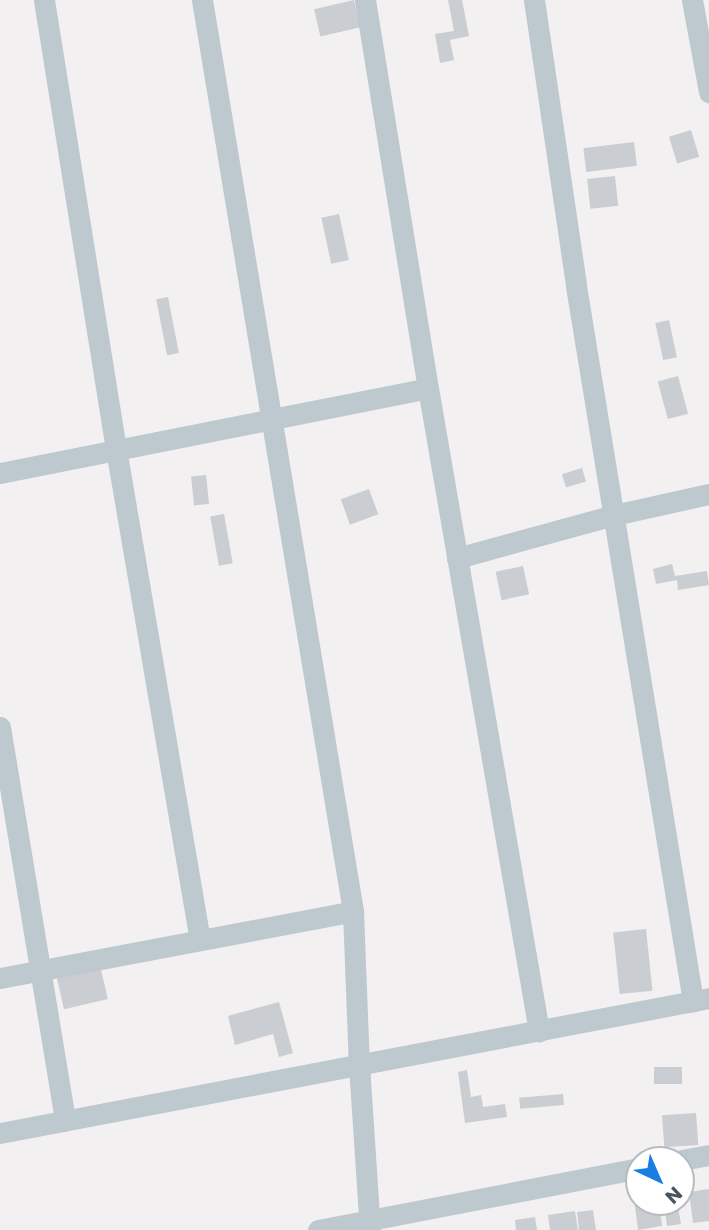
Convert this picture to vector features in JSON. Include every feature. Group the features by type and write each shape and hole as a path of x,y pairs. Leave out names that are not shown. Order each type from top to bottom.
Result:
{"street":[{"path":"44,0 116,449 200,940"},
{"path":"202,0 274,419 353,911 359,1065 370,1225"},
{"path":"365,0 428,388 539,1031"},
{"path":"0,1133 701,1000 614,515 534,0"},
{"path":"692,0 709,92"},
{"path":"0,473 428,388"},
{"path":"457,558 614,515 709,494"},
{"path":"0,727 65,1121"},
{"path":"0,978 353,911"},
{"path":"318,1230 370,1225 625,1171"}],"building":[{"path":"354,0 360,27 320,37 314,9"},
{"path":"448,0 462,0 469,36 450,40 454,60 440,63 435,34 454,31"},
{"path":"691,130 699,157 677,164 669,137"},
{"path":"634,142 637,166 586,172 583,148"},
{"path":"615,176 618,206 590,209 587,179"},
{"path":"339,214 349,260 331,264 321,218"},
{"path":"168,297 179,353 167,355 156,299"},
{"path":"669,320 677,357 663,360 655,323"},
{"path":"678,376 688,414 668,419 658,381"},
{"path":"582,468 586,481 566,488 562,474"},
{"path":"206,475 209,504 194,505 191,477"},
{"path":"369,489 378,514 350,525 341,499"},
{"path":"224,514 233,563 219,566 210,516"},
{"path":"672,564 675,576 707,571 709,585 678,590 677,580 656,584 653,569"},
{"path":"523,566 529,594 502,600 496,572"},
{"path":"646,929 652,991 620,994 613,932"},
{"path":"100,965 108,999 64,1009 56,975"},
{"path":"279,1002 293,1053 279,1057 273,1034 235,1045 228,1016"},
{"path":"654,1067 682,1067 682,1084 654,1084"},
{"path":"467,1070 471,1097 481,1095 483,1107 505,1104 507,1117 465,1123 458,1072"},
{"path":"563,1094 564,1105 520,1109 519,1098"},
{"path":"696,1113 698,1145 664,1146 662,1115"},
{"path":"709,1189 709,1221 693,1223 695,1191"},
{"path":"593,1210 596,1230 579,1230 577,1212"},
{"path":"575,1211 578,1230 550,1230 548,1215"},
{"path":"636,1216 661,1216 662,1226 638,1230"},
{"path":"666,1216 680,1216 681,1224 667,1226"},
{"path":"535,1217 537,1230 516,1230 515,1220"}]}
